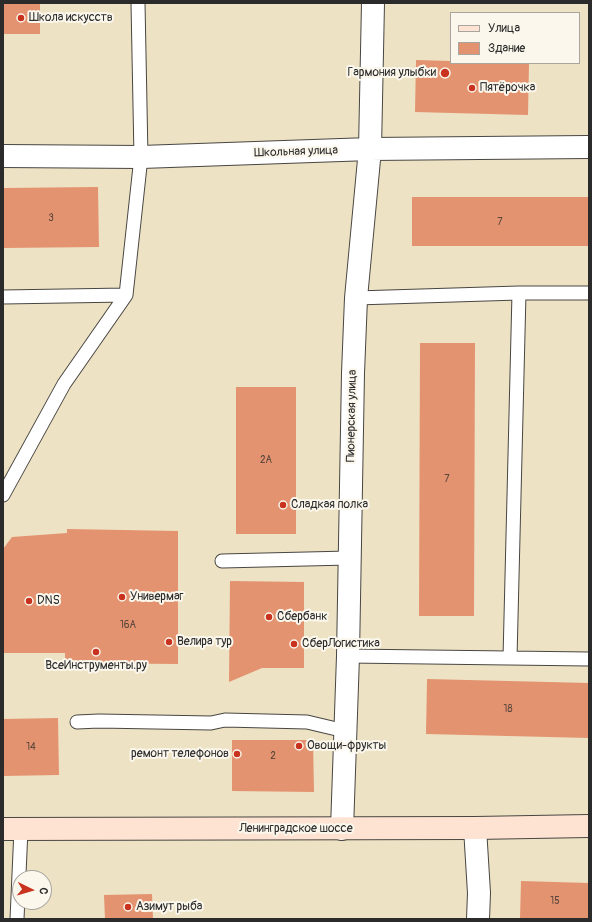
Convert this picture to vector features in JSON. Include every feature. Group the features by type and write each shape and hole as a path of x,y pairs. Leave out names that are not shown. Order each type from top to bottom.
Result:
{"main road":[{"name":"Ленинградское шоссе","path":"12,829 342,829 589,826"}],"street":[{"name":"Пионерская улица","path":"342,829 348,656 353,373 356,298 370,149 373,3"},
{"name":"Школьная улица","path":"3,156 141,157 370,149 589,147"},
{"path":"475,828 478,919"}],"lane":[{"path":"3,495 64,384 126,295 141,157 138,3"},
{"path":"510,658 519,293"},
{"path":"356,298 519,293 589,293"},
{"path":"3,297 126,295"},
{"path":"222,561 349,558"},
{"path":"348,656 589,659"},
{"path":"77,722 211,723 225,720 307,722 345,731"},
{"path":"12,829 17,919"}],"building":[{"name":"Школа искусств","path":"3,3 40,3 40,34 3,34"},
{"name":"Пятёрочка","path":"416,60 450,61 450,64 529,64 528,115 415,112"},
{"path":"98,187 99,247 3,248 3,188"},
{"path":"412,197 589,197 589,246 412,246"},
{"path":"420,343 475,343 474,616 419,616"},
{"path":"236,387 296,387 296,534 236,534"},
{"name":"Универмаг","path":"67,529 178,531 178,664 65,663 65,653 3,653 3,549 12,537 67,533"},
{"path":"230,581 304,582 304,668 262,668 229,682"},
{"path":"427,679 589,683 589,738 426,734"},
{"path":"58,718 59,775 3,776 3,719"},
{"path":"232,740 313,740 314,792 232,791"},
{"path":"521,881 589,883 589,919 520,919"},
{"name":"Азимут рыба","path":"152,894 153,919 105,919 104,895"}],"place":[{"name":"Школа искусств","path":"21,18"},
{"name":"Гармония улыбки","path":"445,73"},
{"name":"Пятёрочка","path":"472,88"},
{"name":"Сладкая полка","path":"283,505"},
{"name":"Универмаг","path":"122,597"},
{"name":"DNS","path":"29,601"},
{"name":"Сбербанк","path":"269,617"},
{"name":"Велира тур","path":"169,642"},
{"name":"СберЛогистика","path":"294,644"},
{"name":"ВсеИнструменты.ру","path":"96,652"},
{"name":"Овощи-фрукты","path":"299,746"},
{"name":"ремонт телефонов","path":"237,754"},
{"name":"Азимут рыба","path":"128,907"}]}
